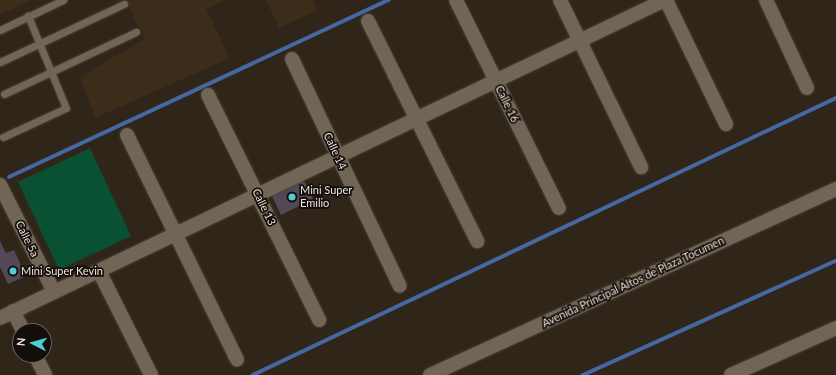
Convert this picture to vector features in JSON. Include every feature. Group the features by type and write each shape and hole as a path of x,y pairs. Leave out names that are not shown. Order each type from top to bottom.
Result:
{"street":[{"name":"Calle 16","path":"456,0 559,208"},
{"path":"560,0 641,167"},
{"path":"0,318 666,0 726,124"},
{"path":"766,0 807,88"},
{"path":"368,21 477,241"},
{"name":"Calle 14","path":"292,59 400,286"},
{"name":"Calle 13","path":"208,95 319,320"},
{"path":"127,135 174,235 237,360"},
{"name":"Calle 5a","path":"0,185 54,292"},
{"name":"Avenida Principal Altos de Plaza Tocumen","path":"430,375 836,189"},
{"path":"99,271 151,375"},
{"path":"14,311 19,323"},
{"path":"731,375 755,370 835,330"},
{"path":"39,363 45,375"}],"lane":[{"path":"0,30 63,0"},
{"path":"0,62 124,4"},
{"path":"3,138 66,108 53,71 28,16"},
{"path":"4,94 136,32"}],"shaded area":[{"path":"0,0 31,0 0,15"},
{"path":"126,0 225,0 206,9 230,58 95,118 80,77 144,39"},
{"path":"266,0 313,0 318,10 279,28"}],"green space":[{"path":"90,148 131,236 59,270 18,182"}],"building":[{"name":"Mini Super Emilio","path":"303,179 313,199 281,215 271,194"},
{"name":"Mini Super Kevin","path":"0,241 6,253 14,250 26,276 8,284 0,267"}],"waterway":[{"path":"9,177 389,0"},
{"path":"253,375 836,98"},
{"path":"583,375 836,261"}],"place":[{"name":"Mini Super Emilio","path":"292,197"},
{"name":"Mini Super Kevin","path":"13,271"}]}
